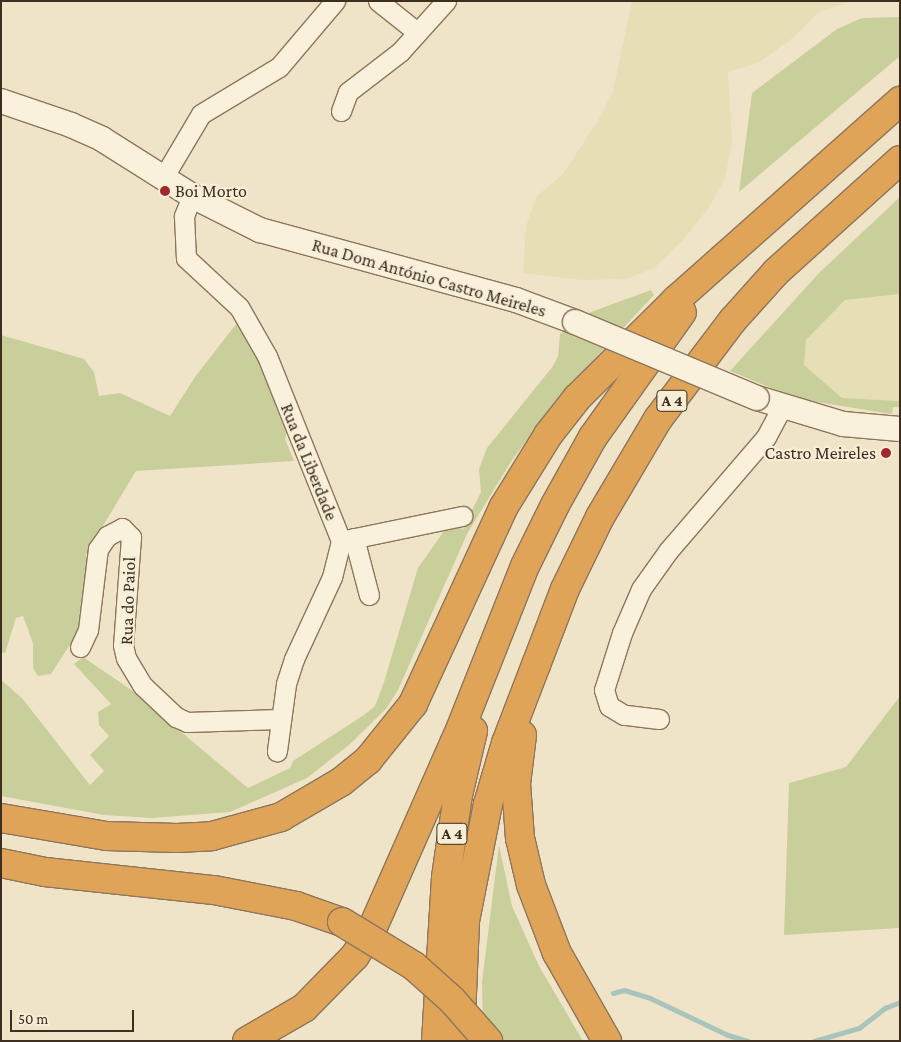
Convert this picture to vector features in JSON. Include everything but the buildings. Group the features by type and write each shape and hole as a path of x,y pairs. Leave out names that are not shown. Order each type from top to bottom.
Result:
{"highway":[{"name":"A 4","path":"436,1041 442,905 458,795 498,632 540,536 593,437 686,307 758,226 900,101"},
{"name":"A 4","path":"460,1041 463,940 477,853 506,744 565,590 600,517 658,419 685,381 776,272 900,160"},
{"path":"1,818 106,836 212,836 281,817 341,782 374,753 412,704 487,539 548,435 577,398 629,344 758,226"},
{"path":"247,1041 304,1008 355,956 373,927 460,730 498,632"},
{"path":"536,664 520,749 516,784 520,838 542,918 588,1011 607,1041"},
{"path":"1,863 45,872 214,890 296,906 342,922 414,966 452,1000 488,1041"},
{"path":"588,1011 598,1041"}],"street":[{"path":"163,178 201,114 279,67 335,1"},
{"path":"378,1 417,32"},
{"path":"341,111 348,92 400,52 446,1"},
{"name":"Rua Dom António Castro Meireles","path":"1,101 87,132 192,196 260,230 516,300 576,322 782,407 843,424 900,429"},
{"name":"Rua da Liberdade","path":"192,196 184,216 186,258 239,307 267,356 347,539 332,578 294,659 280,719 278,750"},
{"path":"659,719 624,715 609,706 604,690 622,633 641,590 668,551 766,437 782,407"},
{"path":"369,595 347,539 462,516"},
{"name":"Rua do Paiol","path":"80,647 88,630 98,550 107,536 122,528 131,537 123,645 126,658 142,685 176,717 187,722 280,719"}],"shaded area":[{"path":"632,1 851,1 819,12 790,40 758,63 728,72 732,142 725,179 710,206 683,240 654,268 627,279 582,280 523,273 526,226 537,196 563,174 599,119 613,91"},
{"path":"900,294 900,401 842,398 804,365 806,340 845,300"}],"green space":[{"path":"900,17 900,56 739,192 752,93 837,29 862,18"},
{"path":"900,197 900,294 845,300 806,340 804,365 842,398 900,401 900,407 893,407 892,414 798,399 730,371 819,273"},
{"path":"651,290 654,295 559,397 512,460 467,534 398,690 386,709 349,745 307,778 230,812 152,818 104,815 1,796 1,680 22,698 90,785 104,771 90,755 109,736 99,725 98,712 111,704 74,664 83,657 130,689 248,788 290,768 293,761 364,715 375,706 384,682 418,568 444,531 453,526 463,529 481,492 479,469 487,448 553,366 558,356 560,334 591,312"},
{"path":"237,323 255,351 287,431 285,439 294,461 136,471 86,554 89,573 79,631 51,674 38,676 33,668 33,643 23,616 16,618 5,653 1,652 1,335 84,359 94,372 99,396 120,393 170,416 195,377"},
{"path":"900,696 900,928 784,935 789,783 846,767"},
{"path":"499,845 512,906 539,966 583,1041 483,1041 482,982"}],"waterway":[{"path":"613,993 624,990 650,998 728,1035 748,1041"},
{"path":"814,1041 859,1028 885,1008 900,1002"}],"place":[{"name":"Boi Morto","path":"165,191"},
{"name":"Castro Meireles","path":"886,453"}]}
